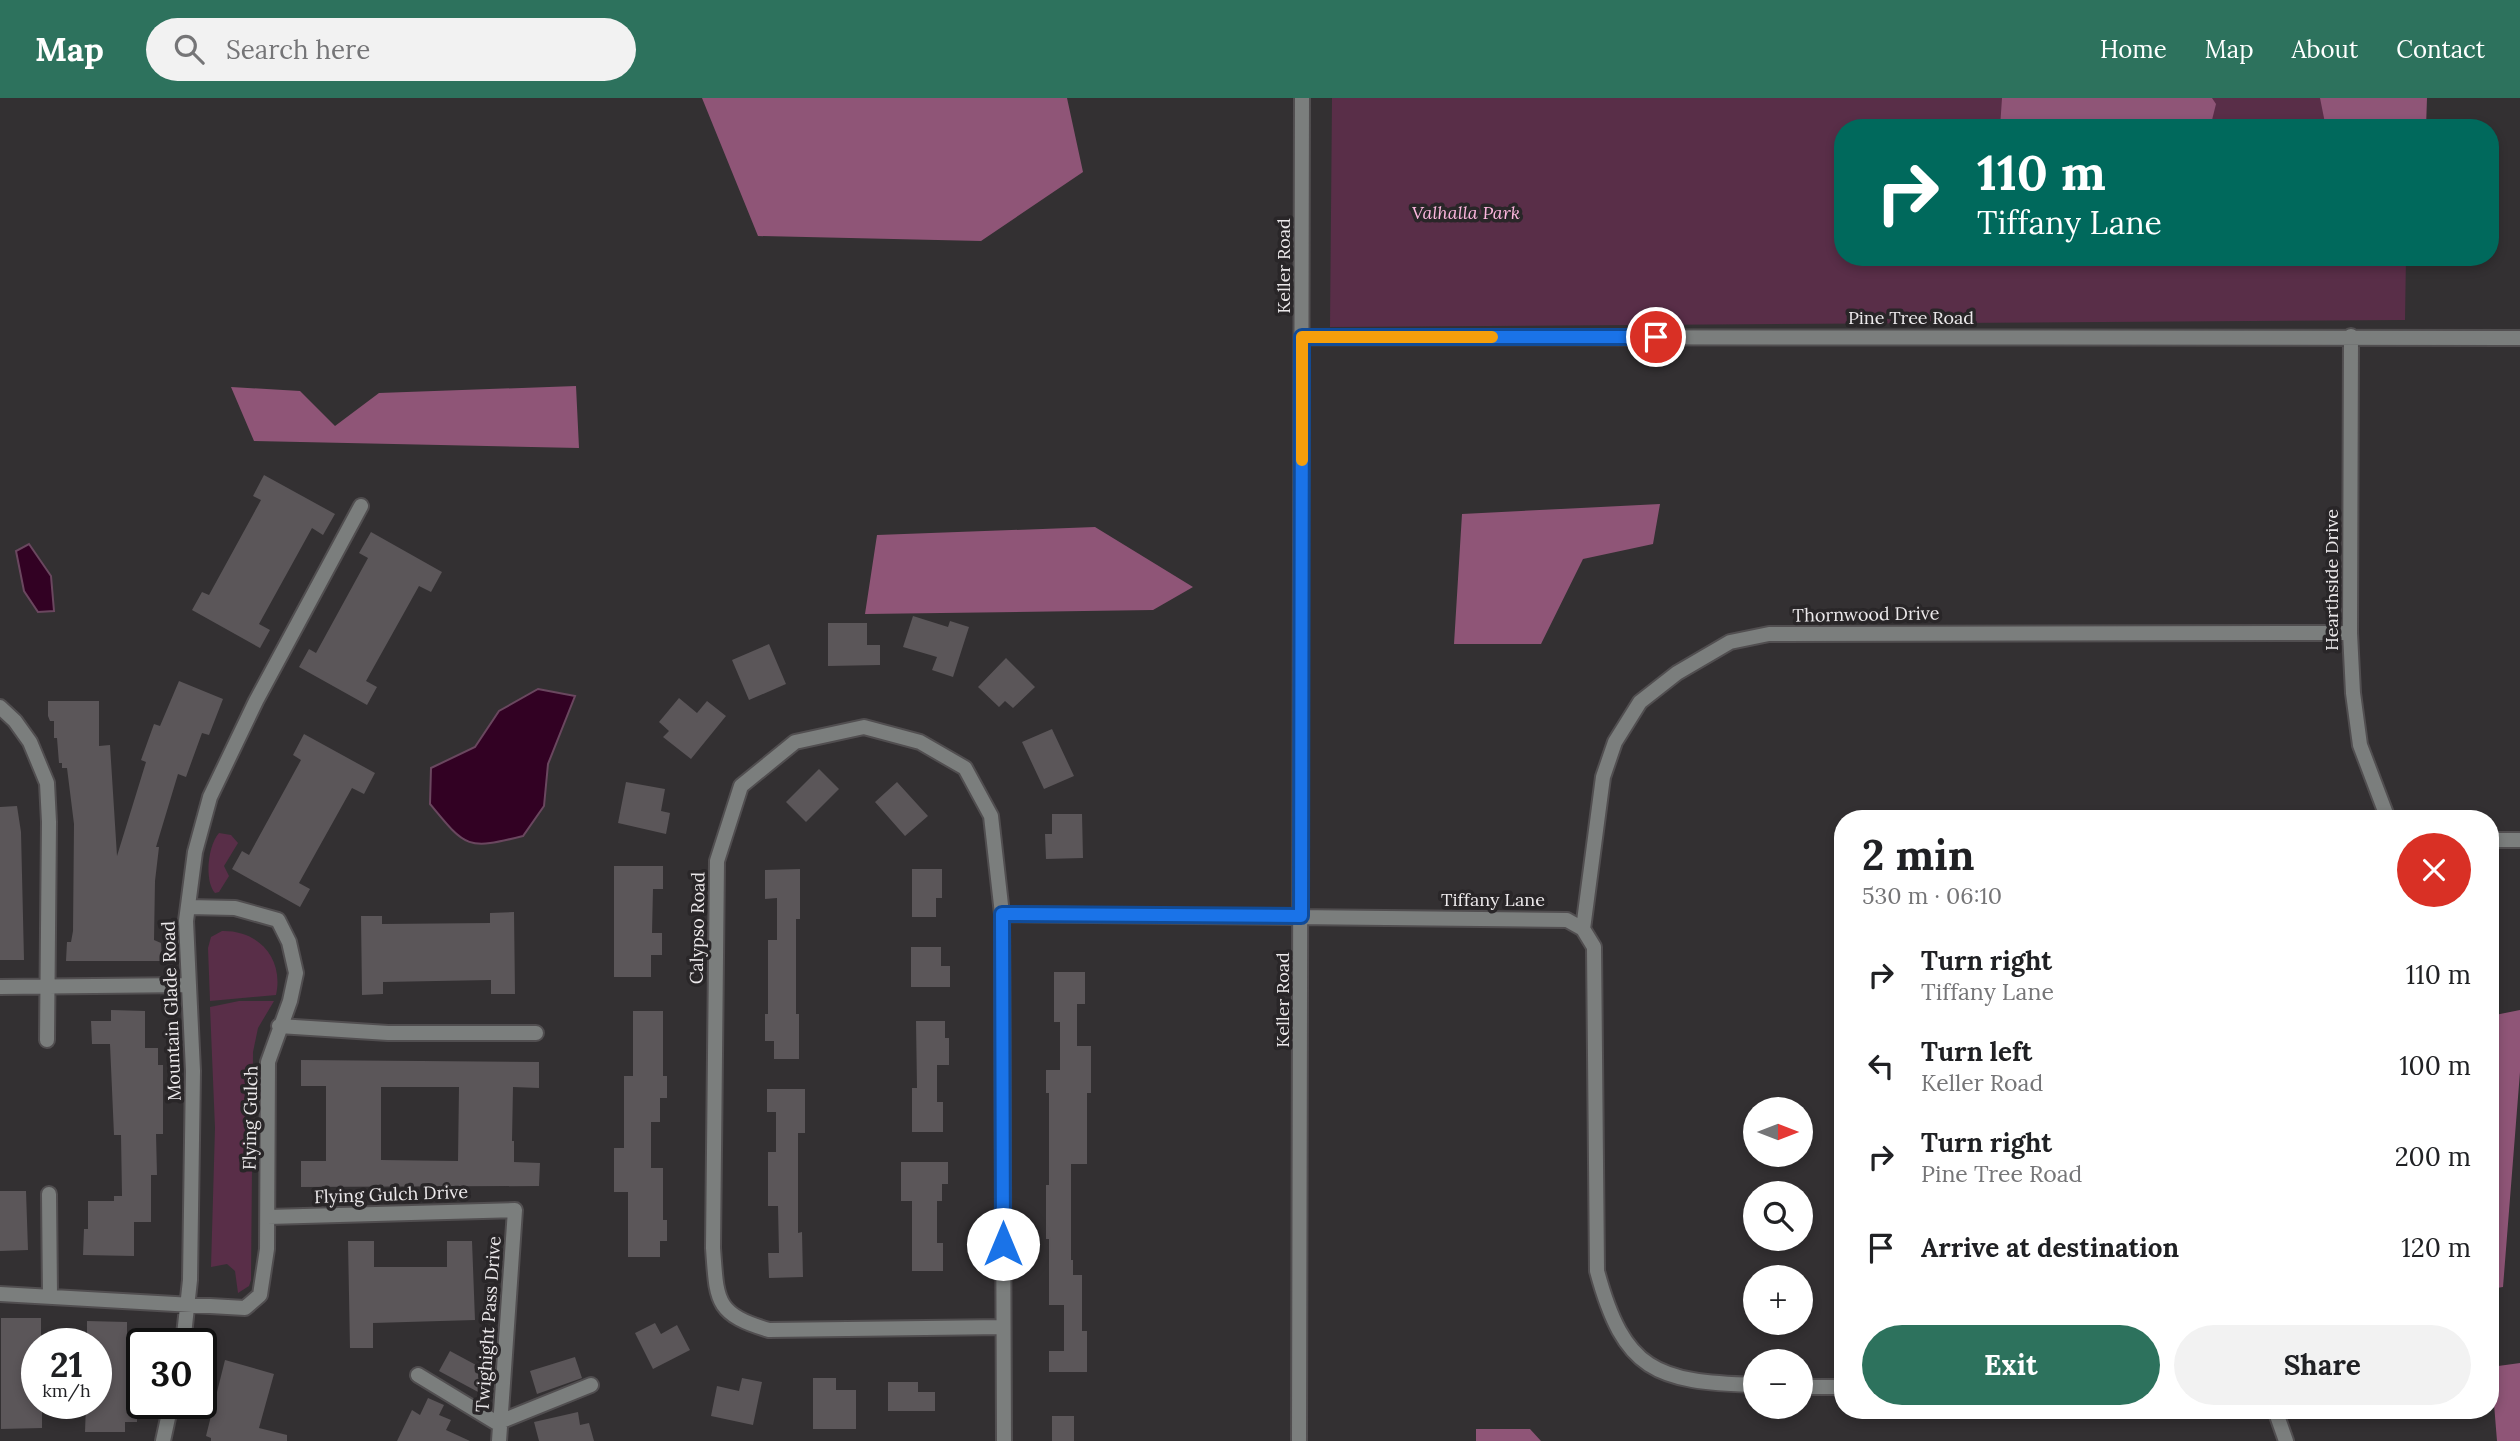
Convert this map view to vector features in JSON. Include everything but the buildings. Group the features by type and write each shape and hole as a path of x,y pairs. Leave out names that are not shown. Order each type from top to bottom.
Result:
{"street":[{"name":"Keller Road","path":"1299,1441 1302,98"},
{"name":"Hearthside Drive","path":"2351,336 2350,634 2353,693 2360,745 2385,810"},
{"name":"Pine Tree Road","path":"1302,337 2520,338"},
{"name":"Mountain Glade Road","path":"185,1328 190,1280 193,1071 186,921 195,852 210,797 256,701 361,506"},
{"name":"Thornwood Drive","path":"1583,929 1603,777 1615,741 1640,702 1677,673 1730,642 1769,634 2350,634"},
{"path":"0,708 15,721 30,742 47,783 47,1040"},
{"name":"Calypso Road","path":"1003,1327 769,1330 738,1321 717,1298 713,1248 718,861 741,786 795,742 864,727 920,741 965,768 991,816 1002,914 1004,1441"},
{"path":"2499,840 2520,840"},
{"name":"Flying Gulch","path":"187,1305 245,1308 254,1303 264,1284 268,1217 268,1062 290,1001 296,973 289,942 278,919 235,908 188,907"},
{"name":"Tiffany Lane","path":"1002,914 1550,918 1567,919 1583,929"},
{"path":"1583,929 1594,947 1597,1272 1607,1311 1625,1344 1645,1363 1666,1374 1701,1381 1743,1384"},
{"path":"0,987 189,985"},
{"path":"279,1026 388,1033 536,1033"},
{"path":"49,1194 50,1296"},
{"name":"Flying Gulch Drive","path":"268,1217 515,1210"},
{"name":"Twighight Pass Drive","path":"499,1441 515,1210"},
{"path":"0,1294 187,1305"},
{"path":"418,1375 500,1423 591,1385"},
{"path":"1813,1387 1834,1387"},
{"path":"163,1441 168,1419"},
{"path":"2278,1419 2286,1441"}],"green space":[{"name":"Valhalla Park","path":"1332,98 2410,98 2409,119 1834,119 1834,266 2406,266 2405,320 1330,327"},
{"path":"219,833 231,835 238,843 224,866 229,876 219,892 215,893 209,880 209,863 212,846"},
{"path":"222,931 247,936 266,949 276,970 276,995 210,1001 208,948 211,937"},
{"path":"239,1001 274,1001 258,1028 253,1052 251,1280 249,1286 238,1293 235,1271 227,1264 211,1267 215,1128 210,1007"}],"shaded area":[{"path":"702,98 1067,98 1083,172 981,241 758,236"},
{"path":"2002,98 2212,98 2216,104 2212,119 2001,119"},
{"path":"2320,98 2427,98 2426,119 2324,119"},
{"path":"576,386 579,448 254,441 231,387 300,391 335,426 379,393"},
{"path":"1660,504 1653,544 1583,559 1541,644 1454,644 1462,514"},
{"path":"1095,527 1193,587 1153,610 865,614 877,535"},
{"path":"29,544 51,576 54,611 38,612 24,591 16,551"},
{"path":"538,689 575,696 548,764 544,806 523,836 490,843 469,842 452,830 430,804 431,768 475,747 499,711"},
{"path":"2520,1010 2520,1072 2503,1287 2499,1288 2499,1014"},
{"path":"2520,1363 2520,1441 2497,1441 2495,1419 2499,1419 2499,1366"},
{"path":"1476,1429 1530,1429 1541,1441 1476,1441"}],"slow traffic":[{"path":"1302,460 1302,337 1492,337"}],"route":[{"path":"1003,1244 1002,914 1301,916 1302,337 1656,337"}]}
